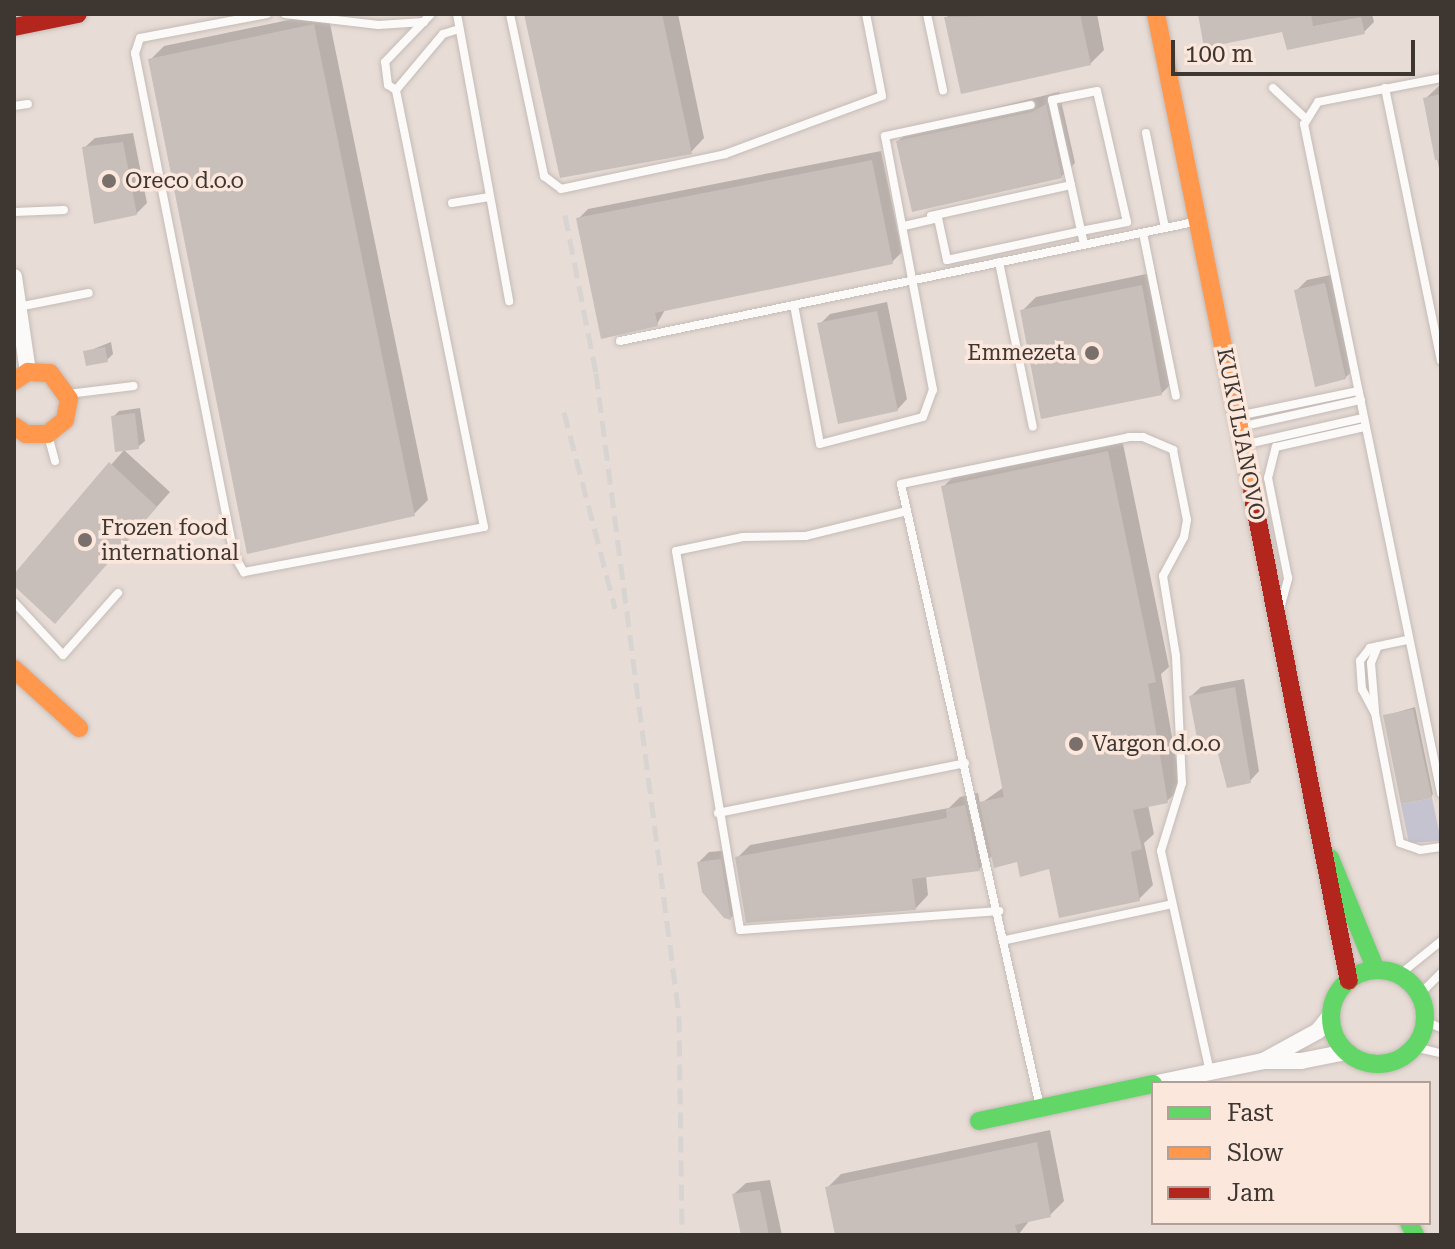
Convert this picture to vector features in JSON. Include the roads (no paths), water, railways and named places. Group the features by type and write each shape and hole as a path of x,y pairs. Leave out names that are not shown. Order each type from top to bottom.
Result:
{"main road":[{"path":"14,27 78,14"},
{"name":"KUKULJANOVO","path":"1156,14 1327,854"},
{"path":"15,429 48,434 65,420 68,394 50,373 21,376"},
{"path":"14,669 79,728"},
{"path":"1327,854 1376,970"},
{"path":"1327,854 1326,882 1349,980"},
{"path":"1353,1056 1392,1062 1414,1047 1433,1024 1419,995 1399,975 1376,970 1349,980 1333,1003 1330,1016 1353,1056 1370,1081"},
{"path":"1392,1062 1392,1081"},
{"path":"979,1121 1151,1084"}],"street":[{"path":"14,277 21,376"},
{"path":"1263,1061 1318,1031 1330,1016"},
{"path":"1165,1081 1263,1061 1353,1056"}],"lane":[{"path":"267,14 140,38 135,53 234,555 244,572 484,527 396,90 388,85 385,62 431,14"},
{"path":"285,14 378,25 424,22"},
{"path":"457,14 509,301"},
{"path":"510,14 544,176 561,189 725,154 882,96 866,14"},
{"path":"927,14 943,90"},
{"path":"396,90 443,34 459,29"},
{"path":"1304,117 1318,102 1441,78"},
{"path":"1273,88 1304,117 1407,640 1441,793"},
{"path":"1385,88 1441,360"},
{"path":"904,224 938,218 947,260 1081,231 1127,222 1097,91 1052,100 1071,185 1081,231 1084,244"},
{"path":"14,106 28,104"},
{"path":"794,305 820,444 912,424 930,408 933,390 915,279 885,136 1031,105"},
{"path":"1146,133 1165,228"},
{"path":"904,224 1071,185"},
{"path":"452,203 490,197"},
{"path":"14,212 64,210"},
{"path":"620,341 1199,221"},
{"path":"1143,233 1176,396"},
{"path":"999,262 1033,427"},
{"path":"16,313 89,293"},
{"path":"68,394 134,386"},
{"path":"1239,429 1360,396"},
{"path":"1239,429 1364,423"},
{"path":"1278,617 1288,578 1268,478 1276,447 1364,423"},
{"path":"48,434 55,461"},
{"path":"1040,1107 1006,940 901,484 1129,437 1143,437 1173,450 1187,520 1184,537 1163,576 1181,724 1182,783 1161,851 1210,1072"},
{"path":"907,511 806,536 743,537 676,551 740,930 999,911"},
{"path":"14,602 63,655 118,593"},
{"path":"1375,713 1362,689 1360,661 1370,648 1407,640"},
{"path":"1378,646 1371,663 1375,713 1400,843 1420,850 1441,847"},
{"path":"718,813 965,763"},
{"path":"1006,940 1172,904"},
{"path":"1399,975 1441,941"},
{"path":"1419,995 1441,973"},
{"path":"1414,1047 1441,1053"}],"railway":[{"path":"565,215 596,373 679,1016 682,1235"},
{"path":"564,412 615,608"}],"place":[{"name":"Oreco d.o.o","path":"109,181"},
{"name":"Emmezeta","path":"1092,353"},
{"name":"Frozen food international","path":"85,540"},
{"name":"Vargon d.o.o","path":"1076,744"}]}
